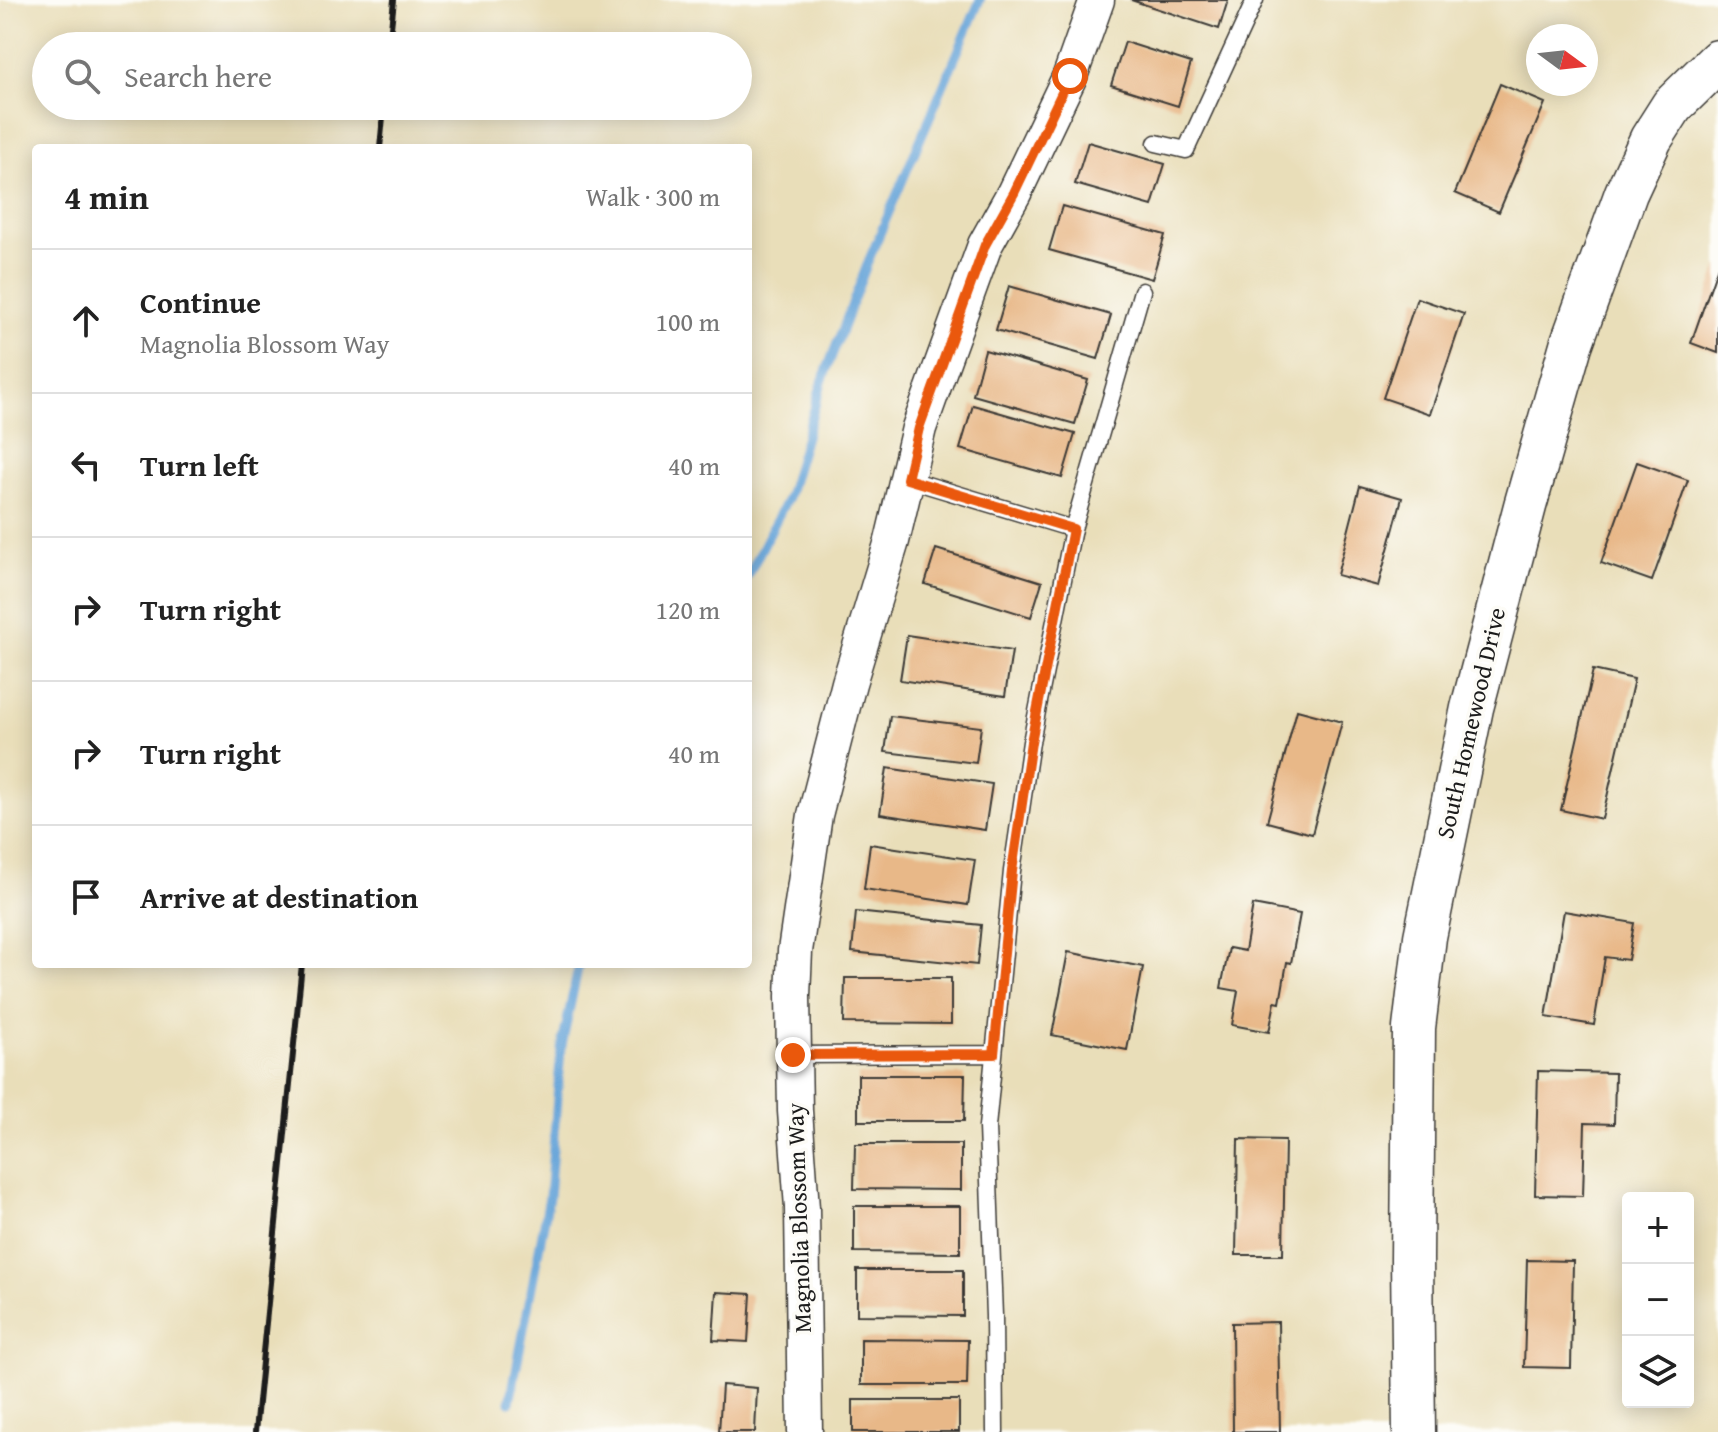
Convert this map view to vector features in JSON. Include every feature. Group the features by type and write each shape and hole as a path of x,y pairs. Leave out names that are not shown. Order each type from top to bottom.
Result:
{"street":[{"name":"Magnolia Blossom Way","path":"805,1432 802,1208 793,1055 795,951 815,815 849,683 892,541 919,428 985,245 1014,193 1070,76 1097,0"},
{"name":"South Homewood Drive","path":"1414,1432 1414,1028 1425,937 1472,708 1571,345 1626,193 1651,139 1672,106 1718,61"}],"lane":[{"path":"1156,143 1186,150 1255,0"},
{"path":"995,1432 987,1127 1012,871 1031,742 1073,529 1142,291"},
{"path":"907,479 1073,529"},
{"path":"793,1055 994,1054"}],"building":[{"path":"1131,0 1228,0 1219,29"},
{"path":"1125,42 1191,63 1178,106 1111,85"},
{"path":"1500,84 1545,103 1499,212 1455,193"},
{"path":"1088,142 1165,164 1152,206 1075,184"},
{"path":"1062,206 1165,235 1152,279 1049,250"},
{"path":"1718,266 1718,353 1691,343"},
{"path":"1009,286 1111,315 1098,359 996,330"},
{"path":"1417,298 1464,314 1430,414 1383,398"},
{"path":"985,350 1088,380 1075,424 973,395"},
{"path":"973,405 1075,434 1062,478 960,449"},
{"path":"1637,462 1688,480 1652,581 1601,563"},
{"path":"1360,486 1402,498 1378,586 1337,575"},
{"path":"936,549 1042,582 1031,617 925,584"},
{"path":"907,635 1012,651 1005,696 900,680"},
{"path":"1593,670 1634,679 1602,819 1561,810"},
{"path":"1297,710 1342,722 1312,834 1267,822"},
{"path":"890,716 981,727 976,763 885,752"},
{"path":"887,768 992,784 985,830 880,814"},
{"path":"870,844 975,860 968,905 864,889"},
{"path":"1253,905 1300,914 1291,963 1287,962 1280,1003 1275,1002 1269,1032 1232,1025 1238,991 1221,988 1229,948 1245,951"},
{"path":"1564,911 1634,923 1628,960 1605,957 1594,1025 1546,1017"},
{"path":"856,912 981,925 977,965 852,952"},
{"path":"1068,952 1143,967 1127,1050 1052,1035"},
{"path":"845,978 951,978 951,1024 844,1023"},
{"path":"1538,1071 1615,1073 1614,1124 1585,1123 1583,1196 1535,1195"},
{"path":"858,1075 965,1075 964,1121 858,1121"},
{"path":"1238,1139 1285,1140 1283,1255 1236,1255"},
{"path":"855,1144 961,1144 961,1190 854,1189"},
{"path":"854,1206 960,1206 960,1253 854,1252"},
{"path":"1527,1260 1573,1261 1571,1368 1524,1367"},
{"path":"857,1270 963,1270 963,1316 857,1315"},
{"path":"716,1292 751,1294 748,1342 713,1340"},
{"path":"1278,1322 1280,1432 1233,1432 1232,1323"},
{"path":"861,1339 968,1340 967,1385 861,1385"},
{"path":"722,1385 757,1388 755,1432 719,1432"},
{"path":"853,1400 959,1400 959,1432 853,1432"}],"waterway":[{"path":"752,568 788,497 822,382 870,257 980,0"},
{"path":"510,1402 549,1197 561,1050 578,968"}],"railway":[{"path":"391,32 394,0"},
{"path":"380,144 383,120"},
{"path":"255,1432 302,968"}],"route":[{"path":"793,1055 994,1054 1012,871 1031,742 1073,529 907,479 919,428 985,245 1014,193 1070,76"}]}
